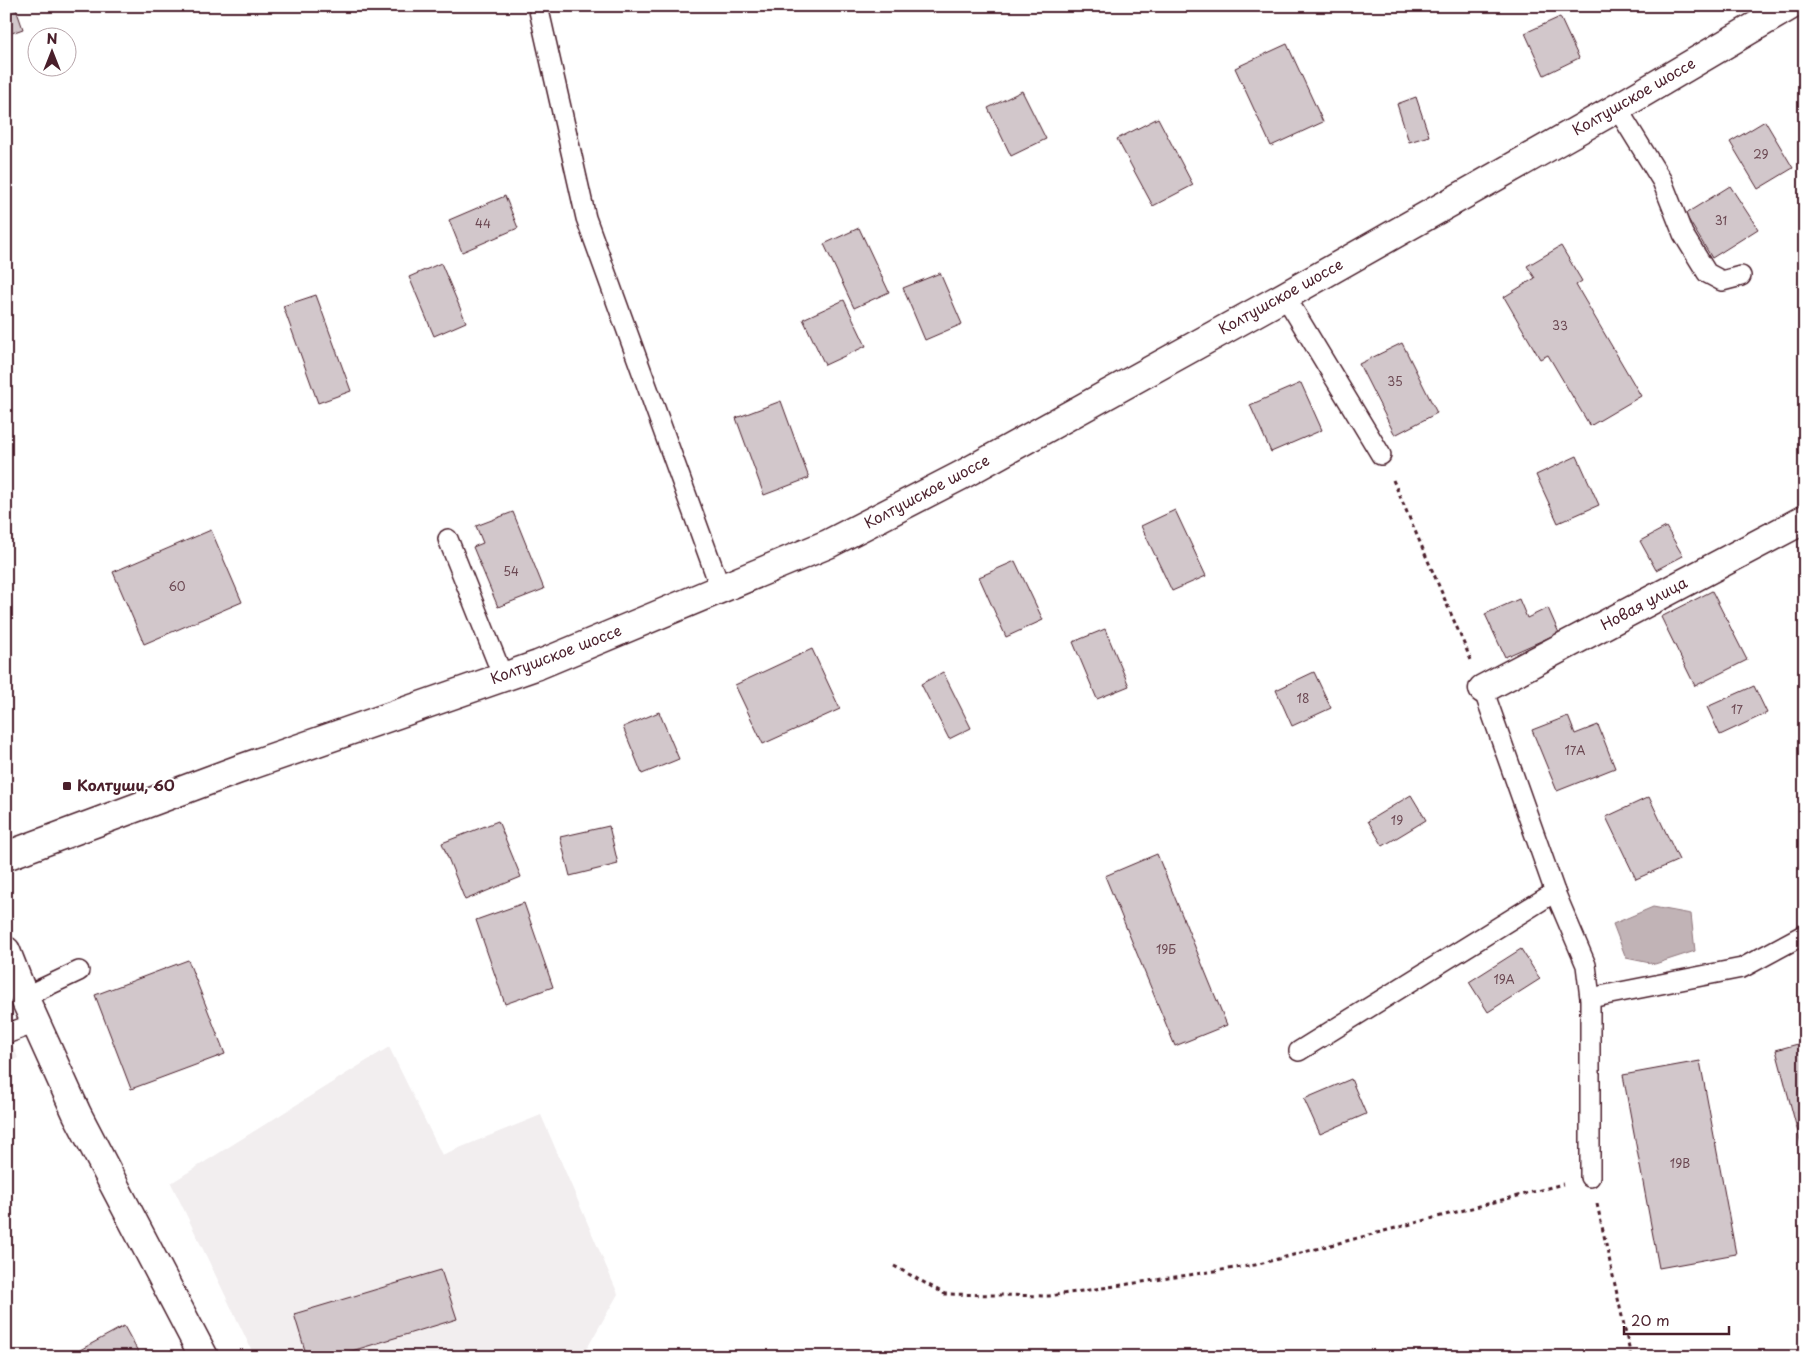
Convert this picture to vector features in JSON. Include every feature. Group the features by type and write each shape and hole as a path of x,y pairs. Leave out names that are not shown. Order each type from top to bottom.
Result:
{"main road":[{"name":"Колтушское шоссе","path":"6,856 237,770 538,665 828,544 960,476 1285,296 1617,108 1790,6"},
{"name":"Новая улица","path":"1483,689 1805,519"},
{"path":"6,952 24,997 77,1114 204,1357"}],"lane":[{"path":"538,6 586,218 721,590"},
{"path":"1617,108 1662,181 1683,234 1707,273 1722,281 1741,276"},
{"path":"1285,296 1381,454"},
{"path":"448,539 503,676"},
{"path":"1483,689 1555,892 1586,965 1590,998 1590,1177"},
{"path":"1299,1051 1555,892"},
{"path":"1590,998 1742,968 1805,934"},
{"path":"24,997 79,972"},
{"path":"6,1034 36,1023"}],"path":[{"path":"1381,454 1483,689"},
{"path":"894,1266 945,1294 1049,1296 1255,1265 1590,1177 1631,1357"},
{"path":"1739,1357 1805,1354"}],"shaded area":[{"path":"1653,907 1691,914 1695,951 1655,964 1626,958 1613,924"},
{"path":"6,1027 18,1058 6,1063"},
{"path":"389,1047 442,1155 541,1115 618,1294 582,1357 255,1357 171,1183"}],"building":[{"path":"6,6 15,6 23,29 6,35"},
{"path":"1560,17 1579,58 1544,75 1525,33"},
{"path":"1287,44 1323,122 1271,146 1235,68"},
{"path":"1022,91 1046,139 1011,156 988,108"},
{"path":"1416,97 1429,136 1409,142 1397,104"},
{"path":"1158,118 1193,185 1153,206 1117,139"},
{"path":"1765,121 1793,168 1758,189 1730,142"},
{"path":"1730,186 1758,229 1712,258 1685,214"},
{"path":"505,196 518,228 462,252 449,220"},
{"path":"859,228 889,292 854,308 824,244"},
{"path":"1561,246 1582,281 1576,285 1641,396 1590,426 1548,355 1540,359 1504,297 1535,278 1527,266"},
{"path":"441,263 466,322 434,336 409,277"},
{"path":"940,273 962,324 925,340 903,288"},
{"path":"316,295 351,391 318,403 283,306"},
{"path":"844,300 866,346 825,365 803,319"},
{"path":"1402,343 1437,413 1395,435 1359,364"},
{"path":"1301,383 1322,430 1271,452 1250,405"},
{"path":"781,401 809,478 764,495 736,418"},
{"path":"1577,456 1599,505 1558,523 1536,475"},
{"path":"1175,510 1206,576 1172,591 1141,526"},
{"path":"513,512 544,589 498,607 473,547 483,543 476,526"},
{"path":"1666,527 1683,556 1656,570 1640,541"},
{"path":"211,530 242,602 144,644 113,572"},
{"path":"1015,561 1043,620 1006,637 979,577"},
{"path":"1712,591 1747,660 1695,686 1661,617"},
{"path":"1519,599 1527,618 1548,608 1559,633 1505,657 1485,614"},
{"path":"1105,629 1129,686 1097,699 1073,642"},
{"path":"812,649 840,709 763,744 735,685"},
{"path":"943,672 971,728 949,739 921,684"},
{"path":"1314,672 1331,708 1292,726 1276,690"},
{"path":"1754,686 1767,713 1720,735 1707,707"},
{"path":"659,712 679,759 642,774 623,727"},
{"path":"1568,716 1575,734 1598,725 1615,768 1557,791 1532,730"},
{"path":"1411,795 1426,820 1383,846 1368,821"},
{"path":"1649,797 1679,860 1636,879 1606,817"},
{"path":"498,821 521,877 465,900 442,843"},
{"path":"609,826 618,864 570,876 560,837"},
{"path":"1157,854 1227,1025 1175,1046 1105,876"},
{"path":"524,903 553,987 505,1004 476,920"},
{"path":"1521,949 1540,979 1488,1012 1469,982"},
{"path":"188,960 225,1054 131,1089 95,995"},
{"path":"1805,1042 1805,1159 1776,1050"},
{"path":"1700,1061 1736,1254 1659,1268 1623,1075"},
{"path":"1351,1079 1366,1114 1320,1134 1304,1099"},
{"path":"441,1270 457,1319 332,1357 307,1357 294,1314"},
{"path":"124,1326 141,1357 83,1357 80,1350"}],"place":[{"name":"Колтуши, 60","path":"67,786"}]}
